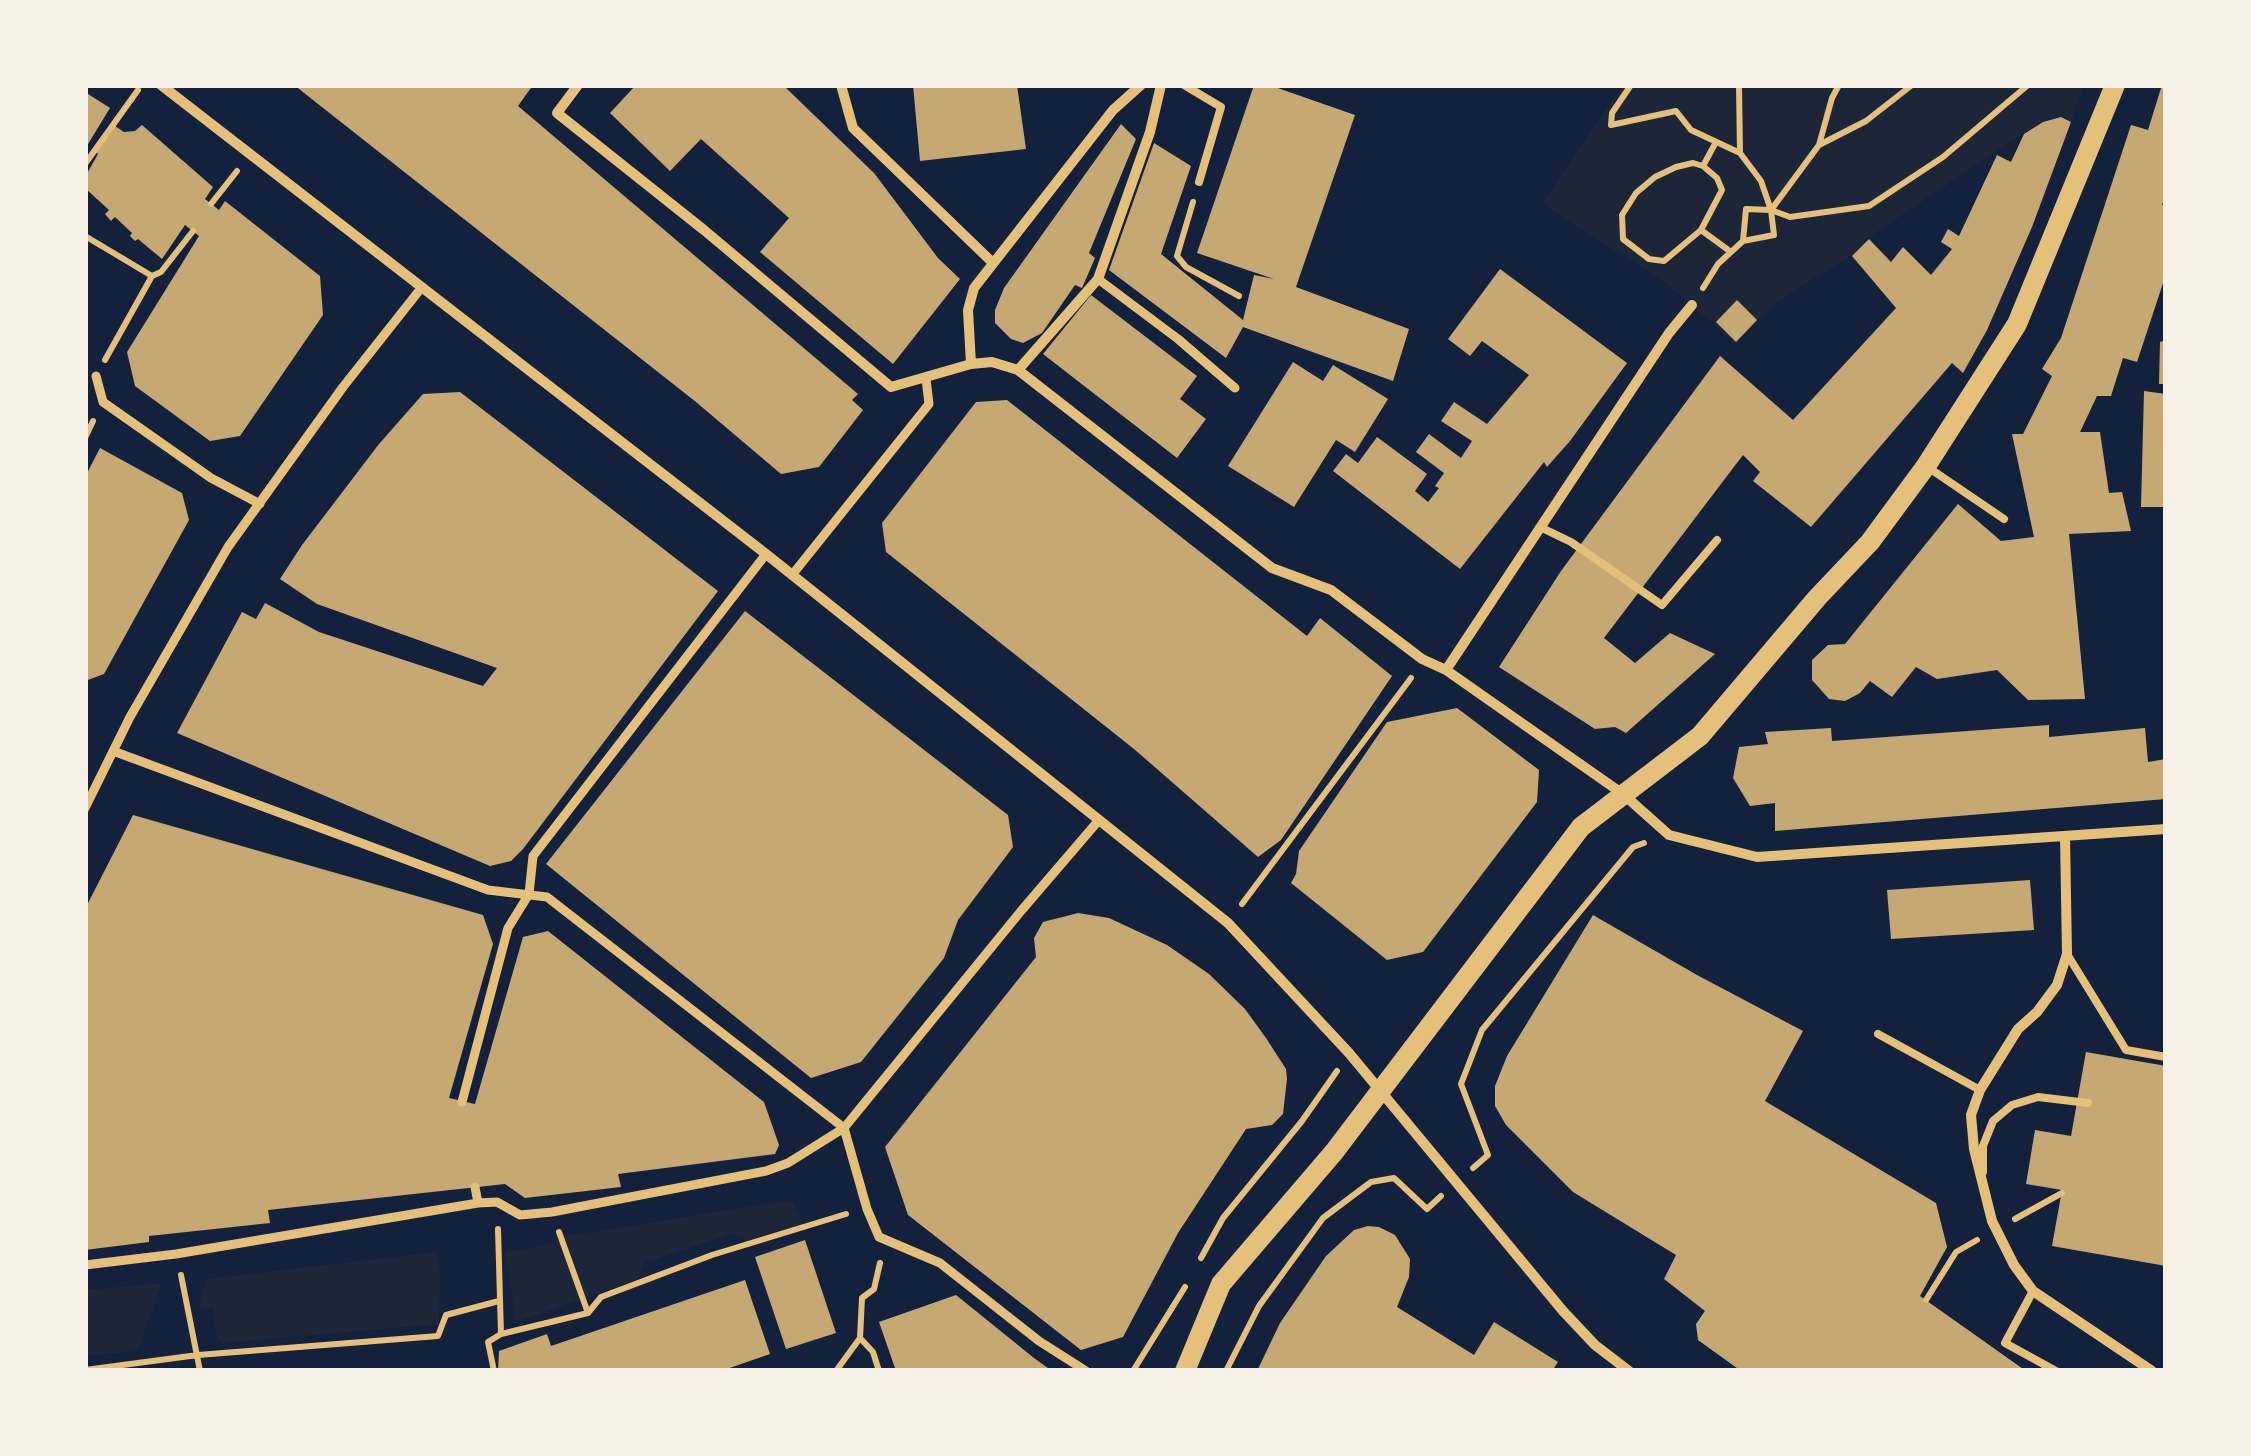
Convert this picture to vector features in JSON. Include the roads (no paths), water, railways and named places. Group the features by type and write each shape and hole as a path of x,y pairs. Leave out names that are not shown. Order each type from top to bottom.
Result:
{"main road":[{"path":"1185,1371 1222,1284 1380,1093 1581,827 1700,736 1870,542 1926,466 2017,324 2115,85"}],"street":[{"path":"160,85 792,574 1228,922 1349,1054 1563,1310 1596,1345 1630,1371"},
{"path":"578,85 558,113 892,387 971,364 992,362 1018,370 1272,568 1331,590 1422,659 1446,670 1624,794 1669,835 1757,857 2166,829"},
{"path":"841,85 853,128 992,262"},
{"path":"971,364 968,310 974,288 1113,110 1141,85"},
{"path":"1018,370 1098,279 1150,132 1161,85"},
{"path":"1098,279 1235,388"},
{"path":"85,808 228,547 342,387 422,287"},
{"path":"1446,670 1669,333 1692,305"},
{"path":"96,376 103,402 211,478 260,504"},
{"path":"792,574 929,404 926,379"},
{"path":"462,1102 508,928 529,894 533,856 766,554"},
{"path":"113,752 488,890 547,898 844,1128 878,1237 940,1263 1040,1341 1086,1371"},
{"path":"85,1265 176,1254 478,1204 497,1202 520,1215 552,1212 766,1171 788,1163 844,1128 1099,820"},
{"path":"2066,836 2067,954 2057,985 2018,1029 1980,1090 1971,1114 1974,1148 1992,1220 2014,1265 2033,1292 2152,1371"},
{"path":"476,1187 478,1204"}],"lane":[{"path":"1184,85 1221,107 1199,182"},
{"path":"1926,466 2004,519"},
{"path":"1542,528 1571,542 1662,606 1717,540"},
{"path":"2067,954 2126,1050 2166,1057"},
{"path":"1878,1034 1980,1090"},
{"path":"1983,1186 1984,1146 1994,1121 2012,1105 2038,1098 2088,1103"},
{"path":"2033,1292 2005,1343 2056,1371"}]}
